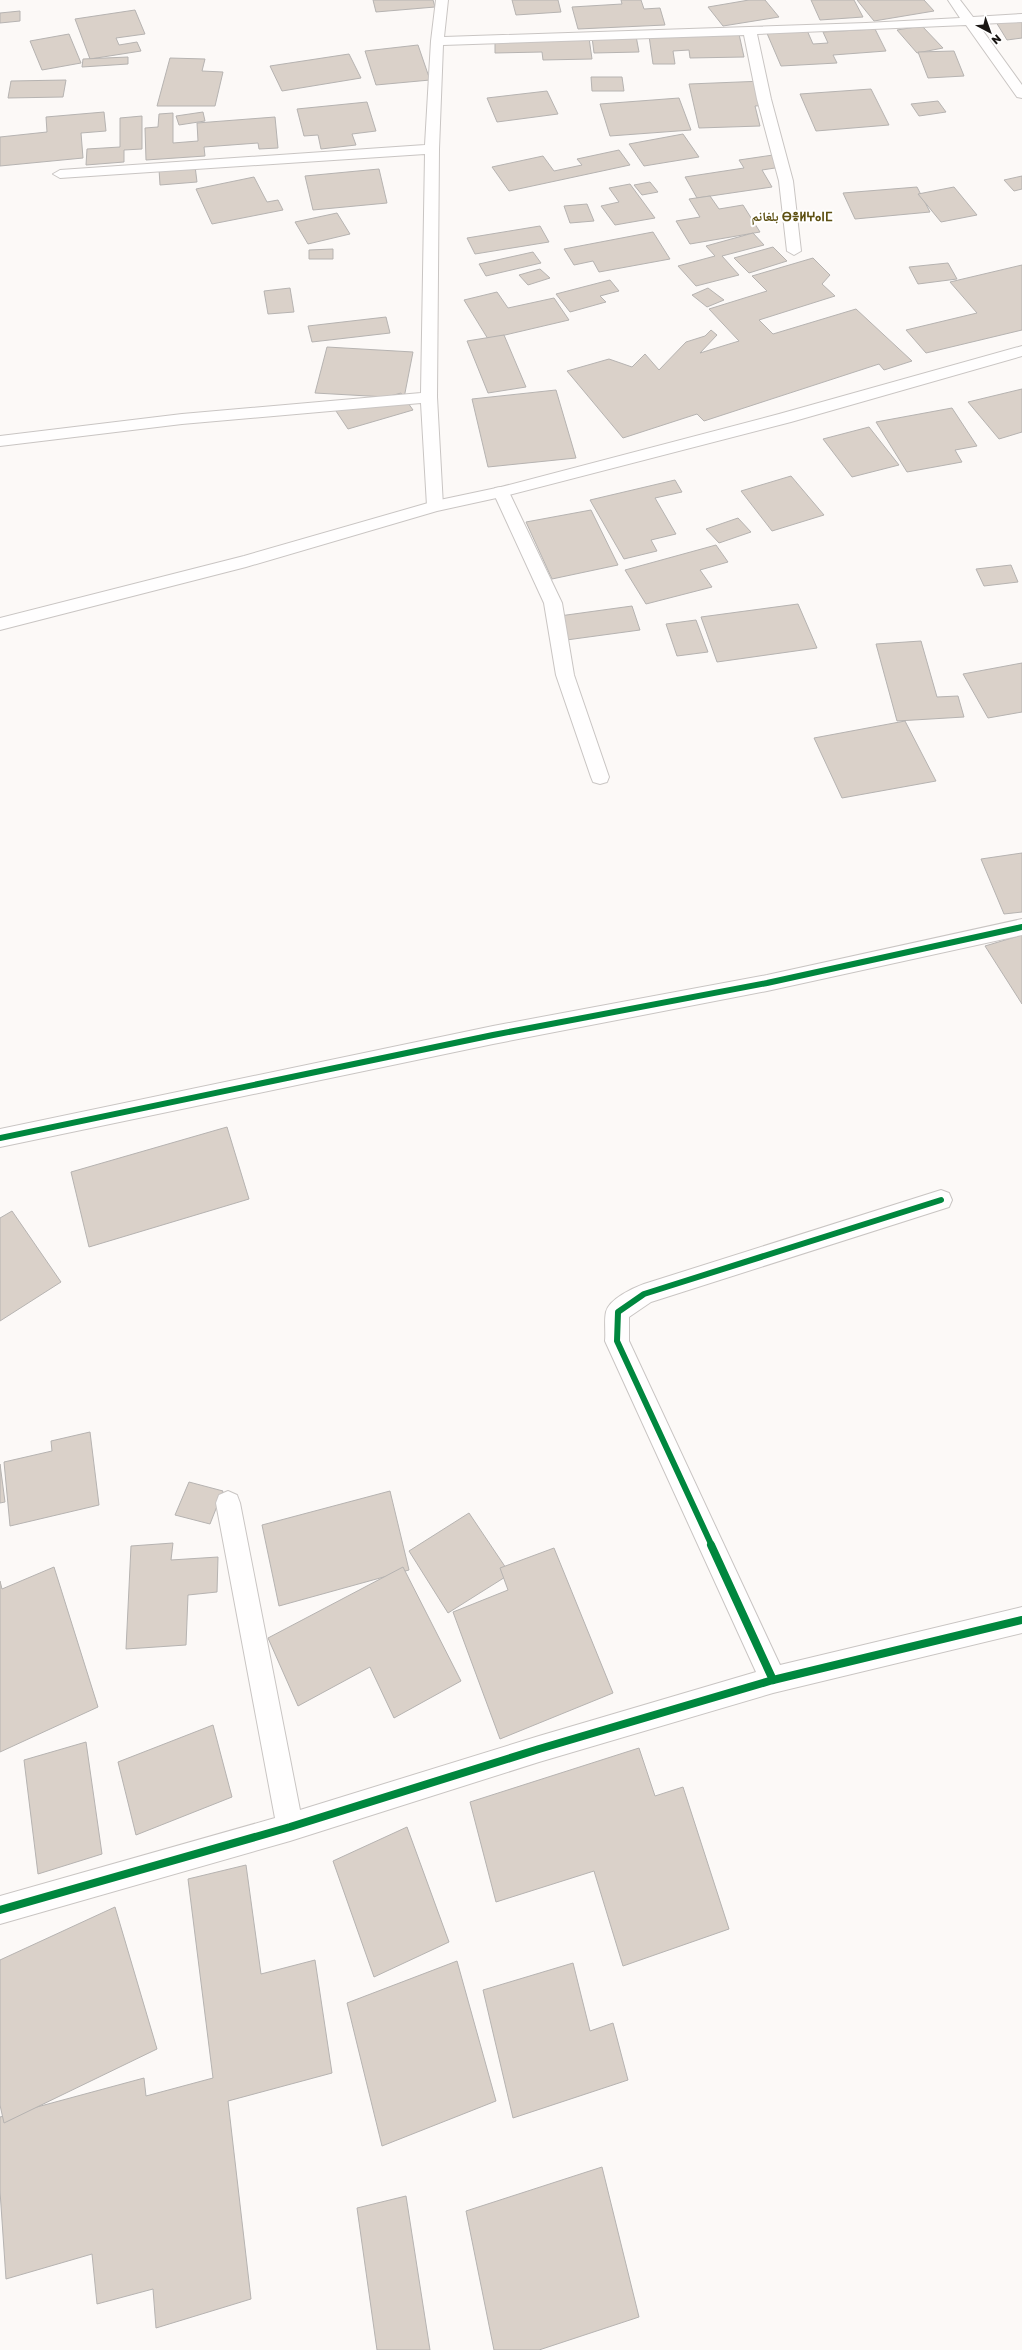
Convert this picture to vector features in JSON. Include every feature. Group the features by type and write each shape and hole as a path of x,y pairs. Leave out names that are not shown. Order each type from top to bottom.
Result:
{"street":[{"path":"435,506 429,397 432,149 438,41 442,0"},
{"path":"954,0 1022,94"},
{"path":"438,41 750,31 971,22 1022,18"},
{"path":"750,31 764,99 786,181 794,251"},
{"path":"60,174 432,149"},
{"path":"0,624 246,561 435,506 501,492 784,418 1022,351"},
{"path":"0,441 182,419 429,397"},
{"path":"501,492 553,603 565,675 600,777"},
{"path":"0,1138 493,1035 767,983 1022,927"},
{"path":"773,1680 617,1341 618,1312 644,1294 941,1200"},
{"path":"228,1503 290,1827"},
{"path":"0,1910 290,1827 539,1748 773,1680 1022,1620"}],"building":[{"path":"373,0 433,0 435,7 376,12"},
{"path":"512,0 558,0 561,12 516,15"},
{"path":"621,0 641,0 644,9 660,8 665,25 578,29 572,7 622,4"},
{"path":"749,0 765,0 779,17 723,26 708,7"},
{"path":"811,0 854,0 863,17 820,20"},
{"path":"857,0 924,0 934,11 874,21"},
{"path":"135,10 145,34 116,38 119,45 137,42 141,51 90,59 75,19"},
{"path":"20,11 20,21 0,23 0,13"},
{"path":"1022,20 1022,38 1007,40 996,22"},
{"path":"922,26 943,48 917,53 897,30"},
{"path":"806,28 813,44 828,43 823,32 875,29 886,51 833,55 837,63 781,66 766,31"},
{"path":"69,34 81,63 42,70 30,41"},
{"path":"739,34 744,57 690,58 689,50 673,51 675,64 653,64 649,36"},
{"path":"636,36 639,52 594,53 592,37"},
{"path":"589,38 592,59 543,60 542,52 495,53 495,40"},
{"path":"418,45 430,80 376,85 365,51"},
{"path":"954,51 964,76 928,78 918,52"},
{"path":"349,54 361,78 282,91 270,66"},
{"path":"128,57 128,64 82,67 83,59"},
{"path":"170,58 205,59 202,71 223,72 215,106 157,106"},
{"path":"591,77 622,77 624,91 592,91"},
{"path":"66,80 63,97 8,98 11,81"},
{"path":"764,81 771,105 755,106 760,126 699,128 689,84"},
{"path":"871,89 889,125 816,131 800,94"},
{"path":"547,91 558,114 497,122 487,98"},
{"path":"679,98 691,130 610,136 600,104"},
{"path":"938,101 946,112 919,116 911,104"},
{"path":"367,102 376,131 352,134 356,145 321,149 318,135 304,136 297,109"},
{"path":"104,112 106,131 81,133 83,158 0,166 0,137 47,132 46,117"},
{"path":"203,112 205,121 179,125 176,116"},
{"path":"173,113 173,143 198,141 197,123 275,117 278,148 259,149 258,143 204,147 205,156 146,160 145,128 158,127 159,114"},
{"path":"142,116 142,149 124,150 124,162 86,165 87,149 120,147 120,118"},
{"path":"683,134 699,157 644,166 629,144"},
{"path":"619,150 630,165 509,191 492,167 543,156 554,171 582,165 577,159"},
{"path":"780,154 788,166 762,170 772,187 697,198 685,177 744,168 739,160"},
{"path":"195,166 197,182 160,185 159,169"},
{"path":"379,169 387,203 313,210 305,176"},
{"path":"1022,176 1022,189 1014,191 1004,180"},
{"path":"254,177 267,202 278,200 283,210 212,224 196,189"},
{"path":"650,182 658,192 642,195 634,185"},
{"path":"630,184 655,218 615,225 601,206 619,202 609,188"},
{"path":"917,187 930,212 855,219 843,193"},
{"path":"954,187 977,215 941,222 918,194"},
{"path":"710,196 719,209 743,205 760,232 690,244 676,221 700,217 689,199"},
{"path":"587,204 594,221 570,223 564,206"},
{"path":"337,213 350,234 308,244 295,222"},
{"path":"540,226 549,242 475,254 467,238"},
{"path":"653,232 670,259 599,272 593,261 574,265 564,249"},
{"path":"753,233 764,245 722,256 739,275 696,286 678,266 715,256 706,246"},
{"path":"773,247 787,261 749,273 734,258"},
{"path":"333,249 333,259 309,259 309,250"},
{"path":"533,252 541,263 486,276 479,264"},
{"path":"813,258 830,275 822,284 835,296 759,320 773,334 856,309 912,361 884,370 879,364 704,421 697,414 623,438 567,371 609,359 632,367 645,354 659,370 686,342 705,336 711,330 717,335 700,353 739,341 709,309 767,291 752,276"},
{"path":"948,263 957,279 918,284 909,267"},
{"path":"1022,265 1022,330 926,353 906,330 977,313 950,282"},
{"path":"540,269 550,278 528,285 519,275"},
{"path":"610,280 619,291 600,296 606,302 570,312 556,294"},
{"path":"290,288 294,312 268,314 264,291"},
{"path":"708,288 724,300 707,307 692,295"},
{"path":"497,292 508,308 554,298 569,320 488,339 464,300"},
{"path":"386,317 390,333 312,342 308,326"},
{"path":"504,335 526,387 488,393 467,341"},
{"path":"327,347 413,352 404,398 315,393"},
{"path":"1022,389 1022,432 999,439 968,402"},
{"path":"556,390 576,458 488,467 472,399"},
{"path":"401,393 413,410 348,429 336,411"},
{"path":"952,408 977,446 955,450 962,462 907,472 876,422"},
{"path":"869,427 899,465 852,477 823,439"},
{"path":"791,476 824,515 772,531 741,491"},
{"path":"675,480 682,492 655,498 676,534 651,540 657,551 624,559 590,500"},
{"path":"591,510 618,565 552,579 526,522"},
{"path":"738,518 751,532 719,543 706,529"},
{"path":"716,545 728,562 700,570 712,587 646,604 625,570"},
{"path":"1011,565 1018,582 984,586 976,569"},
{"path":"798,604 817,648 717,662 701,617"},
{"path":"632,606 640,630 559,641 552,617"},
{"path":"696,620 708,652 677,656 666,624"},
{"path":"921,641 937,697 958,696 964,717 897,721 876,644"},
{"path":"1022,663 1022,712 988,718 963,674"},
{"path":"905,721 936,781 842,798 814,738"},
{"path":"1022,853 1022,912 1004,914 981,859"},
{"path":"1022,935 1022,1004 985,946"},
{"path":"227,1127 249,1199 89,1247 71,1172"},
{"path":"12,1211 61,1282 0,1321 0,1218"},
{"path":"90,1432 99,1505 10,1526 4,1462 52,1451 51,1441"},
{"path":"0,1464 5,1502 0,1503"},
{"path":"189,1482 223,1491 210,1524 175,1515"},
{"path":"390,1491 409,1570 279,1606 262,1525"},
{"path":"469,1513 510,1574 448,1613 409,1551"},
{"path":"173,1543 171,1560 218,1557 217,1592 188,1595 186,1645 126,1649 131,1546"},
{"path":"554,1548 613,1693 500,1739 453,1612 508,1590 500,1568"},
{"path":"54,1567 98,1707 0,1752 0,1581 2,1589"},
{"path":"403,1567 461,1681 394,1718 370,1667 298,1706 268,1638"},
{"path":"213,1725 232,1797 136,1835 118,1762"},
{"path":"86,1742 102,1854 38,1874 24,1760"},
{"path":"639,1748 655,1796 683,1787 729,1929 623,1966 594,1871 496,1902 470,1802"},
{"path":"407,1827 449,1942 374,1977 333,1861"},
{"path":"246,1865 261,1974 315,1960 332,2073 228,2101 251,2299 156,2328 153,2289 97,2304 92,2254 6,2279 0,2191 0,2117 144,2078 146,2096 213,2078 188,1879"},
{"path":"115,1907 157,2049 4,2123 0,2105 0,1960"},
{"path":"457,1961 496,2101 382,2146 347,2003"},
{"path":"573,1963 590,2031 613,2023 628,2080 513,2118 483,1990"},
{"path":"602,2167 639,2317 539,2350 494,2350 466,2211"},
{"path":"406,2196 430,2350 377,2350 357,2208"}],"cycle path":[{"path":"0,1138 493,1035 767,983 1022,927"},
{"path":"773,1680 617,1341 618,1312 644,1294 941,1200"},
{"path":"0,1910 290,1827 539,1749 773,1680 1022,1620"}],"district":[{"name":"بلغانم ⴱⴻⵍⵖⴰⵏⵎ","path":"792,216"}]}
